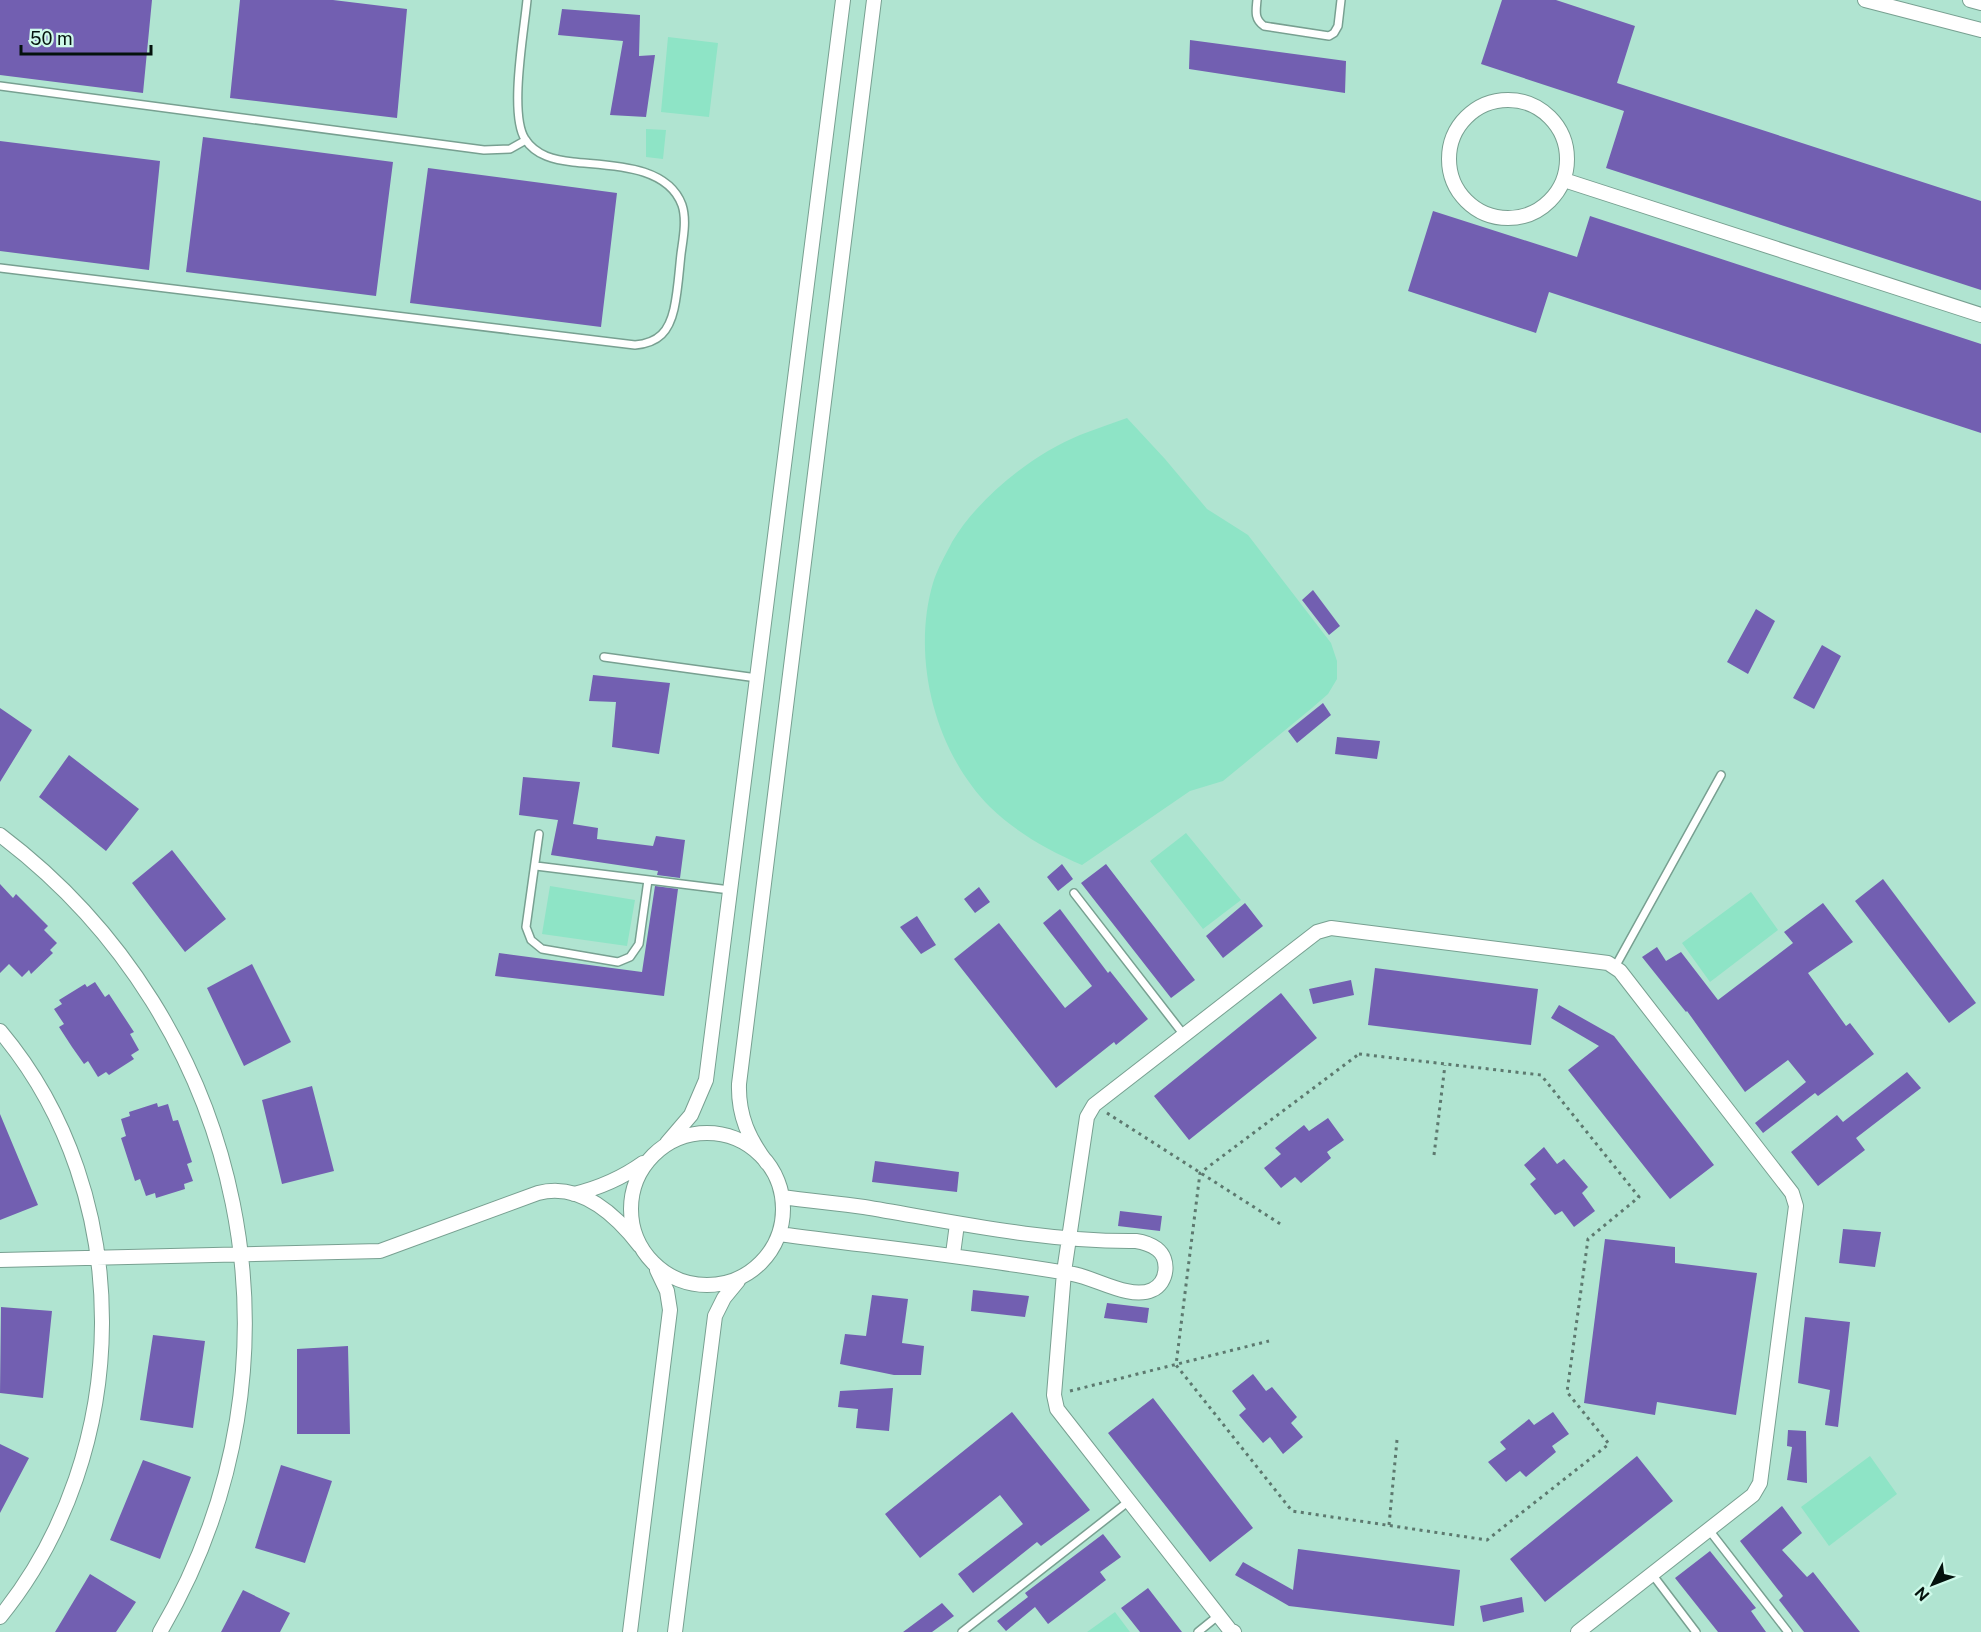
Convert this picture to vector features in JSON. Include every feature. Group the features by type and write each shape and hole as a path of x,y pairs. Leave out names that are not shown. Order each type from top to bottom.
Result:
{"street":[{"path":"640,1246 632,1227 630,1206 634,1186 642,1167 691,1115 706,1080 843,0"},
{"path":"675,1632 715,1316 729,1290 759,1265 771,1251 779,1234 783,1216 782,1197 777,1179 746,1130 740,1106 739,1084 874,0"},
{"path":"1865,0 1981,30"},
{"path":"1970,0 1981,3"},
{"path":"1503,100 1523,102 1540,110 1555,123 1564,141 1567,160 1564,180 1554,197 1540,210 1522,218 1502,219 1483,214 1467,203 1455,187 1449,169 1449,149 1455,130 1468,115 1484,105 1503,100"},
{"path":"1564,180 1981,315"},
{"path":"0,835 47,873 102,930 127,962 170,1028 192,1072 217,1137 230,1185 242,1253 245,1294 244,1367 238,1418 230,1459 207,1538 191,1576 160,1632"},
{"path":"1234,1632 1230,1630 1057,1409 1054,1395 1064,1272 1088,1117 1094,1105 1317,932 1330,928 1608,963 1615,967 1620,970 1792,1193 1796,1206 1760,1483 1753,1495 1578,1632"},
{"path":"0,1031 24,1064 58,1125 83,1190 98,1258 103,1326 98,1395 88,1440 71,1495 57,1527 22,1586 0,1617"},
{"path":"574,1194 621,1177 662,1147 684,1136 703,1133 721,1134 747,1145 767,1163"},
{"path":"0,1260 380,1251 538,1194 555,1191 574,1194 588,1200 612,1216 640,1246 667,1291 670,1310 630,1632"},
{"path":"779,1234 953,1254 1064,1272 1122,1290 1140,1293 1153,1290 1162,1282 1166,1270 1165,1259 1158,1249 1136,1240 1069,1239 782,1197"},
{"path":"953,1254 957,1224"},
{"path":"652,1263 668,1275 686,1283 706,1286 725,1284 744,1276"}],"lane":[{"path":"0,268 635,345 647,344 662,336 671,324 684,224 682,206 674,191 660,180 639,170 559,160 539,153 526,141 518,124 517,106 527,0"},
{"path":"1257,0 1256,16 1258,22 1264,26 1329,36 1338,26 1341,0"},
{"path":"0,86 484,150 510,149 526,141"},
{"path":"604,657 757,678"},
{"path":"1615,967 1721,775"},
{"path":"539,834 526,927 531,940 542,949 618,962 630,957 639,944 648,880"},
{"path":"536,866 730,890"},
{"path":"1074,893 1184,1035"},
{"path":"962,1632 1129,1501"},
{"path":"1709,1530 1788,1632"},
{"path":"1652,1574 1696,1632"},
{"path":"1198,1632 1219,1615"}],"path":[{"path":"1359,1054 1445,1064 1541,1075 1639,1197 1588,1239 1567,1392 1609,1443 1487,1540 1292,1511 1176,1365 1200,1173 1359,1054"},
{"path":"1434,1155 1445,1064"},
{"path":"1094,1105 1282,1224"},
{"path":"1054,1395 1269,1341"},
{"path":"1389,1525 1397,1440"}],"shaded area":[{"path":"0,0 1981,0 1981,1632 0,1632"},
{"path":"668,37 718,43 709,117 661,112"},
{"path":"646,129 666,130 663,159 646,157"},
{"path":"1127,418 1207,509 1248,535 1331,643 1337,661 1337,679 1328,694 1223,781 1190,791 1082,865 1033,840 1000,816 971,785 955,759 942,732 927,672 925,642 927,612 939,567 952,542 976,509 1008,479 1062,443"},
{"path":"1186,833 1241,900 1203,929 1150,861"},
{"path":"550,886 635,900 627,946 542,934"},
{"path":"1751,892 1778,930 1710,982 1682,943"},
{"path":"1870,1456 1897,1494 1829,1546 1801,1507"},
{"path":"1115,1612 1130,1632 1087,1632"}],"building":[{"path":"0,0 152,0 143,93 0,75"},
{"path":"240,0 333,0 407,9 397,118 230,98"},
{"path":"1502,0 1556,0 1635,26 1617,83 1981,201 1981,290 1606,168 1624,111 1481,64"},
{"path":"562,9 640,15 639,56 655,55 646,117 610,115 623,41 558,35"},
{"path":"1190,40 1346,61 1345,93 1189,69"},
{"path":"203,137 393,162 376,296 186,272"},
{"path":"0,141 160,161 149,270 0,251"},
{"path":"428,168 617,193 601,327 410,303"},
{"path":"1433,211 1577,257 1590,216 1981,344 1981,433 1549,292 1536,333 1408,291"},
{"path":"1313,590 1340,626 1329,635 1302,600"},
{"path":"1756,609 1775,621 1748,674 1727,662"},
{"path":"1822,645 1841,656 1814,709 1793,698"},
{"path":"593,675 670,683 659,754 612,747 616,702 589,701"},
{"path":"1323,703 1331,715 1297,743 1288,731"},
{"path":"0,708 32,730 0,782"},
{"path":"1337,737 1380,741 1377,759 1335,754"},
{"path":"69,755 139,809 106,851 39,797"},
{"path":"523,777 580,782 573,824 598,828 597,839 653,846 656,836 685,840 680,878 657,875 658,871 551,855 558,820 519,815"},
{"path":"172,850 226,919 185,952 132,883"},
{"path":"1062,864 1073,879 1058,891 1047,877"},
{"path":"1106,864 1195,980 1171,998 1081,883"},
{"path":"1883,879 1976,1003 1949,1023 1855,901"},
{"path":"0,884 13,898 16,894 48,926 44,930 57,943 50,950 53,953 31,974 29,970 22,977 9,964 0,973"},
{"path":"655,886 678,889 664,996 495,976 499,953 642,972"},
{"path":"979,887 990,902 975,913 964,899"},
{"path":"1245,903 1263,926 1223,958 1206,936"},
{"path":"1823,903 1853,942 1808,973 1846,1026 1850,1023 1874,1054 1818,1096 1815,1093 1763,1133 1755,1123 1806,1082 1788,1060 1745,1092 1687,1011 1642,957 1657,947 1666,961 1681,952 1718,1000 1793,943 1784,932"},
{"path":"1060,909 1108,973 1110,971 1148,1019 1116,1045 1114,1042 1056,1088 954,959 999,923 1065,1008 1092,986 1043,923"},
{"path":"917,916 936,945 921,954 900,927"},
{"path":"252,964 291,1042 244,1066 207,988"},
{"path":"1375,968 1538,989 1531,1045 1368,1025"},
{"path":"1351,980 1354,995 1313,1004 1309,989"},
{"path":"95,982 105,997 109,994 134,1032 130,1034 139,1050 131,1055 134,1059 109,1075 106,1072 98,1077 88,1061 84,1064 59,1027 64,1024 54,1009 62,1004 59,1000 85,984 87,987"},
{"path":"1281,993 1317,1038 1189,1140 1154,1096"},
{"path":"1559,1005 1614,1036 1714,1165 1670,1199 1568,1070 1599,1046 1551,1018"},
{"path":"1907,1072 1921,1088 1856,1138 1865,1150 1818,1186 1791,1152 1837,1115 1843,1122"},
{"path":"312,1086 334,1171 282,1184 262,1100"},
{"path":"157,1103 158,1107 168,1104 173,1121 178,1120 192,1162 187,1164 193,1181 184,1184 185,1189 156,1198 155,1193 146,1196 140,1179 135,1181 121,1138 126,1136 121,1119 130,1116 129,1112"},
{"path":"0,1114 38,1205 0,1220"},
{"path":"1328,1118 1344,1140 1327,1152 1331,1158 1301,1183 1295,1177 1281,1188 1264,1168 1281,1154 1275,1148 1304,1125 1309,1131"},
{"path":"1544,1147 1557,1164 1564,1159 1588,1187 1582,1193 1595,1211 1574,1227 1562,1211 1555,1215 1530,1184 1536,1179 1524,1165"},
{"path":"875,1161 959,1172 957,1192 872,1182"},
{"path":"1120,1211 1162,1216 1160,1231 1118,1226"},
{"path":"1843,1229 1881,1232 1875,1267 1839,1263"},
{"path":"1605,1239 1675,1247 1675,1263 1757,1273 1736,1415 1657,1402 1655,1415 1584,1403"},
{"path":"973,1290 1029,1296 1025,1317 971,1311"},
{"path":"872,1295 908,1299 902,1343 924,1346 921,1375 894,1375 840,1364 845,1334 866,1336"},
{"path":"1107,1303 1149,1308 1147,1323 1104,1318"},
{"path":"1,1307 52,1311 43,1398 0,1393"},
{"path":"1805,1317 1850,1322 1838,1427 1825,1425 1830,1390 1798,1383"},
{"path":"153,1335 205,1341 193,1428 140,1420"},
{"path":"348,1346 350,1434 297,1434 297,1349"},
{"path":"1253,1374 1266,1391 1272,1387 1297,1417 1291,1423 1303,1437 1283,1454 1270,1437 1263,1443 1239,1415 1246,1409 1232,1391"},
{"path":"893,1388 889,1431 856,1428 858,1409 838,1407 840,1391"},
{"path":"1153,1398 1253,1528 1210,1562 1108,1433"},
{"path":"1012,1412 1090,1510 1041,1546 1037,1542 973,1593 958,1574 1023,1524 1000,1495 920,1558 885,1514"},
{"path":"1553,1412 1569,1434 1552,1446 1556,1452 1526,1477 1520,1471 1506,1482 1488,1462 1506,1449 1500,1442 1529,1419 1534,1425"},
{"path":"1788,1430 1806,1431 1807,1483 1787,1480 1792,1447 1787,1446"},
{"path":"0,1444 29,1458 0,1513"},
{"path":"1637,1456 1673,1501 1545,1602 1510,1559"},
{"path":"143,1460 191,1477 160,1559 110,1540"},
{"path":"281,1465 332,1481 305,1563 255,1548"},
{"path":"1782,1506 1802,1533 1782,1550 1807,1577 1813,1572 1860,1632 1804,1632 1779,1600 1783,1596 1740,1541"},
{"path":"1103,1534 1121,1557 1100,1572 1106,1580 1048,1624 1035,1607 1006,1631 997,1621 1028,1597 1025,1593"},
{"path":"1298,1549 1460,1570 1454,1626 1289,1606 1235,1575 1243,1562 1293,1590"},
{"path":"1710,1551 1756,1608 1751,1611 1766,1632 1718,1632 1675,1578"},
{"path":"90,1574 136,1602 116,1632 55,1632"},
{"path":"1148,1588 1182,1632 1140,1632 1121,1608"},
{"path":"243,1590 290,1613 280,1632 221,1632"},
{"path":"1522,1597 1524,1612 1483,1622 1480,1606"},
{"path":"942,1603 954,1616 932,1632 903,1632"}]}
